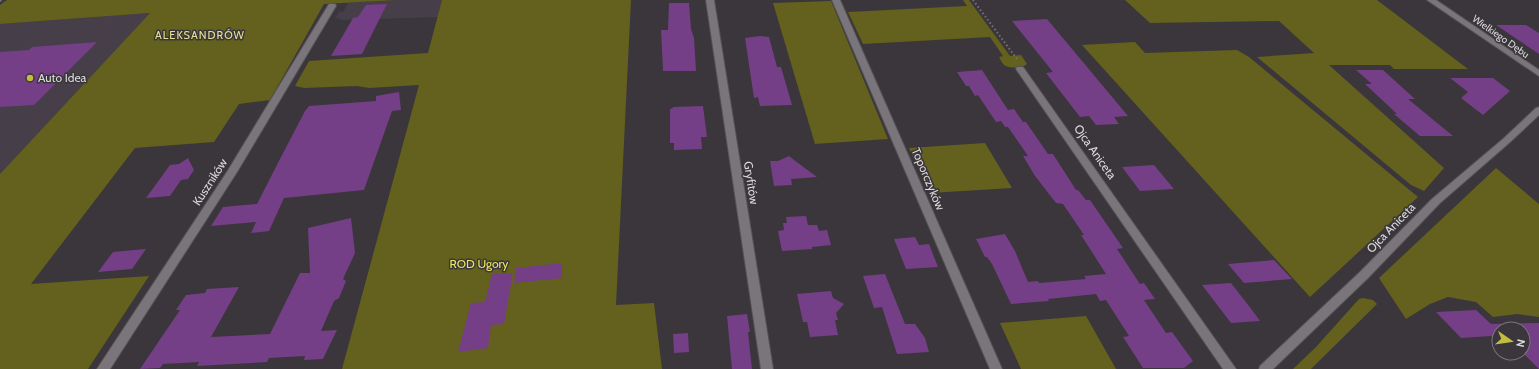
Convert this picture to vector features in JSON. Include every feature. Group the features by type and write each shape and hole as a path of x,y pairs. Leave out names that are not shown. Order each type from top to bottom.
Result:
{"street":[{"name":"Gryfitów","path":"710,0 767,369"},
{"name":"Toporczyków","path":"836,0 996,369"},
{"name":"Wielkiego Dębu","path":"1431,0 1539,74"},
{"name":"Kuszników","path":"103,369 232,172 332,6"},
{"path":"1526,65 1539,66"},
{"name":"Ojca Aniceta","path":"1020,69 1230,369"},
{"name":"Ojca Aniceta","path":"1265,369 1364,275 1436,201 1506,141 1539,110"}],"path":[{"path":"973,0 1016,57"}],"shaded area":[{"path":"398,0 442,0 438,17 335,19 339,12 343,12 348,3"},
{"path":"150,13 0,174 0,24"}],"green space":[{"path":"7,0 398,0 324,4 270,100 239,104 214,142 135,148 31,284 149,276 88,369 0,369 0,174 150,13 0,24 0,5"},
{"name":"ROD Ugory","path":"442,0 631,0 616,305 654,303 662,369 342,369 419,85 369,88 357,86 304,88 295,86 309,61 428,53"},
{"path":"963,0 969,0 1010,56 1021,55 1027,64 1016,68 1004,65 999,57 1003,56 990,37 863,44 848,12 967,6"},
{"path":"1125,0 1377,0 1468,69 1394,69 1390,65 1329,65 1444,168 1424,191 1411,185 1257,57 1314,53 1279,21 1150,23"},
{"path":"831,1 888,139 815,144 773,3"},
{"path":"1135,42 1145,53 1237,50 1249,57 1418,197 1310,297 1082,45"},
{"path":"985,143 1012,188 930,193 909,148"},
{"path":"1496,168 1539,204 1539,317 1517,314 1493,317 1476,302 1448,297 1430,304 1406,319 1379,278"},
{"path":"1363,298 1373,300 1377,304 1311,369 1293,369 1316,347 1359,299"},
{"path":"1086,316 1116,369 1021,369 1000,323"}],"building":[{"path":"669,3 689,3 691,29 694,38 696,71 663,71 661,30 668,30"},
{"path":"387,4 362,54 331,56 353,18 358,17 366,5"},
{"path":"1047,19 1128,116 1114,117 1119,124 1096,125 1089,116 1080,117 1046,73 1053,72 1012,21"},
{"path":"1496,25 1526,25 1539,33 1539,54"},
{"path":"760,36 769,37 777,67 781,67 792,105 760,106 758,97 754,98 745,38"},
{"name":"Auto Idea","path":"97,42 34,105 0,107 0,52 29,50 32,47"},
{"path":"982,70 1008,110 1014,109 1023,122 1026,122 1048,154 1053,154 1076,190 1078,190 1086,200 1090,200 1123,248 1117,249 1140,284 1144,283 1155,299 1144,300 1166,333 1172,332 1193,361 1184,368 1143,368 1123,337 1129,336 1106,300 1100,301 1096,294 1048,299 1049,301 1011,304 992,264 987,257 985,257 976,239 1005,234 1015,251 1028,282 1038,281 1039,283 1086,279 1084,276 1106,274 1081,235 1084,235 1063,204 1056,203 1035,176 1023,156 1028,156 1008,127 1005,127 1001,121 996,122 978,95 975,96 957,72"},
{"path":"1356,70 1383,70 1415,99 1408,99 1453,136 1420,136 1394,114 1397,114 1365,84 1372,84"},
{"path":"1450,78 1493,78 1510,91 1483,115 1461,98 1468,92"},
{"path":"399,92 401,110 392,111 364,190 284,198 269,231 251,233 256,222 211,226 223,207 257,204 309,106 376,101 376,96"},
{"path":"703,106 707,137 701,137 702,149 674,150 674,143 670,143 670,109 673,107"},
{"path":"789,156 817,177 791,179 792,185 774,186 770,161 778,161"},
{"path":"188,158 194,170 188,179 181,180 170,196 146,198 170,165 179,164"},
{"path":"1154,165 1174,189 1140,191 1122,167"},
{"path":"806,216 808,225 817,225 819,231 827,230 831,245 812,247 812,249 782,251 778,231 784,230 783,223 787,223 786,217"},
{"path":"351,218 355,253 343,279 346,281 339,298 334,301 321,331 337,330 323,359 304,360 305,356 269,358 267,362 197,366 199,362 163,364 160,368 140,369 180,310 176,310 186,295 205,293 207,289 239,287 211,337 270,334 300,273 310,273 308,228"},
{"path":"915,237 919,245 929,244 938,267 906,269 894,239"},
{"path":"146,249 132,269 98,272 113,252"},
{"path":"1274,260 1292,279 1244,283 1228,264"},
{"path":"562,263 562,278 514,283 516,268"},
{"path":"513,273 504,324 491,325 488,348 458,352 471,303 485,302 492,274"},
{"path":"885,274 905,324 915,324 925,338 929,352 897,354 882,307 874,308 863,276"},
{"path":"1231,283 1260,321 1231,323 1202,285"},
{"path":"831,291 833,298 844,304 836,313 838,320 835,320 838,335 810,337 807,322 803,322 797,294"},
{"path":"1476,310 1491,324 1491,336 1461,338 1436,312"},
{"path":"747,314 750,332 748,332 752,369 732,369 727,316"},
{"path":"1531,323 1539,323 1539,369 1531,361"},
{"path":"688,333 689,352 674,353 673,334"}],"place":[{"name":"Auto Idea","path":"30,78"}],"district":[{"name":"ALEKSANDRÓW","path":"200,35"}]}
